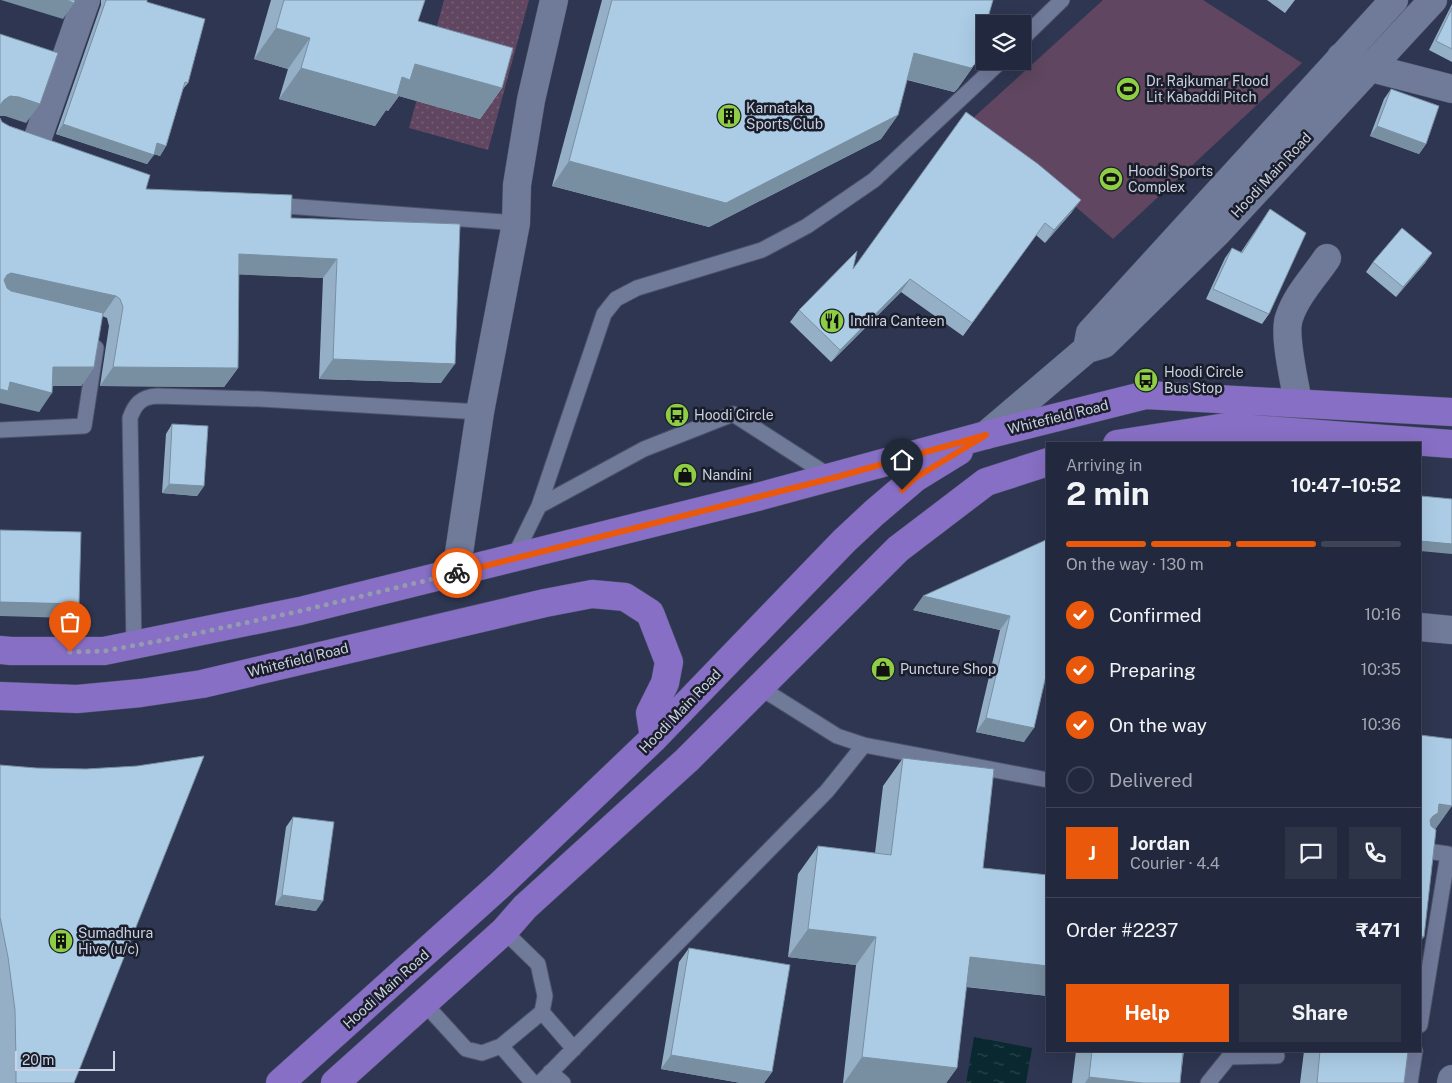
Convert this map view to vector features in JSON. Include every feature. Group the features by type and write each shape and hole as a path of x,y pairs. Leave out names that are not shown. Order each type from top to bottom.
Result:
{"main road":[{"name":"Whitefield Road","path":"0,650 104,651 300,611 833,478 986,435 1146,395 1452,412"},
{"path":"1130,442 1226,427 1452,444"},
{"name":"Hoodi Main Road","path":"280,1083 500,885 654,738 874,513 915,478 986,435"},
{"path":"335,1083 504,931 525,907 687,760 898,549 986,482 1046,463"},
{"name":"Whitefield Road","path":"0,696 77,699 141,693 202,684 545,603 592,594 625,597 650,613 669,662 665,683 650,713 654,738"}],"street":[{"path":"36,143 86,0"},
{"path":"456,573 480,412 516,223 517,185 531,100 554,0"},
{"path":"1096,347 1090,333 1394,0"},
{"name":"Hoodi Main Road","path":"986,435 1096,347 1217,233 1433,0"},
{"path":"1341,57 1371,68 1452,89"},
{"path":"9,134 64,152"},
{"path":"1298,403 1288,337 1288,319 1297,299 1327,258"},
{"path":"1421,627 1452,630"}],"lane":[{"path":"1031,31 1062,0"},
{"path":"513,558 539,506 604,314 616,299 637,288 762,250 807,226 874,180 990,70"},
{"path":"286,206 516,223"},
{"path":"0,430 84,426 99,334"},
{"path":"134,646 130,418 134,407 148,397 260,399 480,412"},
{"path":"539,506 644,449 733,414 833,478"},
{"path":"759,687 838,736 864,745 1046,780"},
{"path":"563,1083 545,1077 827,791 864,745"},
{"path":"1421,850 1448,854 1421,1019"},
{"path":"424,1003 466,1049 482,1054 501,1046 542,1012 545,996 538,964 504,931"},
{"path":"542,1012 574,1049"},
{"path":"501,1046 532,1083"},
{"path":"1410,1083 1415,1052"},
{"path":"1208,1083 1229,1057 1277,1056"}],"shaded area":[{"path":"444,0 529,0 488,150 409,128"},
{"name":"Hoodi Sports Complex","path":"1103,0 1203,0 1302,63 1113,239 973,118 1026,70 1031,70 1031,65"}],"water":[{"path":"974,1037 1032,1048 1026,1083 966,1083"}],"building":[{"path":"106,0 147,0 147,2 205,19 188,83 185,82 166,146 157,143 154,155 63,124"},
{"path":"284,0 425,0 418,21 513,48 502,88 415,64 410,80 402,77 397,95 301,68 310,38 276,28"},
{"name":"Karnataka Sports Club","path":"612,0 993,0 989,15 976,15 976,60 971,68 914,53 898,115 726,203 569,161"},
{"path":"1452,8 1452,49 1436,41"},
{"path":"0,34 58,53 40,104 10,96 0,105"},
{"path":"1391,89 1439,106 1426,144 1377,126"},
{"path":"966,112 1038,164 1081,200 1054,230 1045,223 972,323 910,279 840,350 799,310 857,251 853,269"},
{"path":"0,118 2,122 9,126 150,175 146,189 292,195 291,218 460,224 455,364 333,359 337,259 239,254 238,368 113,367 123,307 120,299 116,296 11,273 4,280 7,288 11,291 103,313 94,367 53,367 52,393 10,382 8,391 0,389"},
{"path":"1270,209 1306,233 1269,314 1213,289 1232,248 1242,253"},
{"path":"1402,228 1432,253 1403,287 1373,262"},
{"path":"172,424 208,426 204,486 169,484"},
{"path":"1421,496 1452,499 1452,544 1421,541"},
{"path":"0,530 81,532 79,604 0,602"},
{"path":"1046,540 1046,676 1034,728 986,718 1010,616 923,596"},
{"path":"1421,735 1452,739 1452,806 1439,804 1438,813 1430,820 1431,826 1436,830 1424,937 1421,936"},
{"name":"Sumadhura Hive (u/c)","path":"204,756 74,1083 16,1083 15,1010 8,957 0,917 0,765 86,769 137,766"},
{"path":"903,758 994,769 983,868 1046,875 1046,966 970,957 957,1068 862,1057 876,937 808,929 818,846 891,855"},
{"path":"293,817 334,822 323,901 282,895"},
{"path":"689,948 790,965 772,1072 671,1055"},
{"path":"1092,1052 1183,1052 1180,1083 1143,1083 1089,1077"},
{"path":"1320,1052 1408,1052 1404,1083 1317,1083"}],"way so far":[{"path":"70,652 104,651 175,638 300,611 457,573"}],"place":[{"name":"Dr. Rajkumar Flood Lit Kabaddi Pitch","path":"1128,89"},
{"name":"Karnataka Sports Club","path":"729,116"},
{"name":"Hoodi Sports Complex","path":"1111,179"},
{"name":"Indira Canteen","path":"832,321"},
{"name":"Hoodi Circle Bus Stop","path":"1146,380"},
{"name":"Hoodi Circle","path":"677,415"},
{"name":"Nandini","path":"685,475"},
{"name":"Puncture Shop","path":"883,669"},
{"name":"Sumadhura Hive (u/c)","path":"61,941"}],"route":[{"path":"457,573 833,478 986,435 915,478 902,490"}]}
